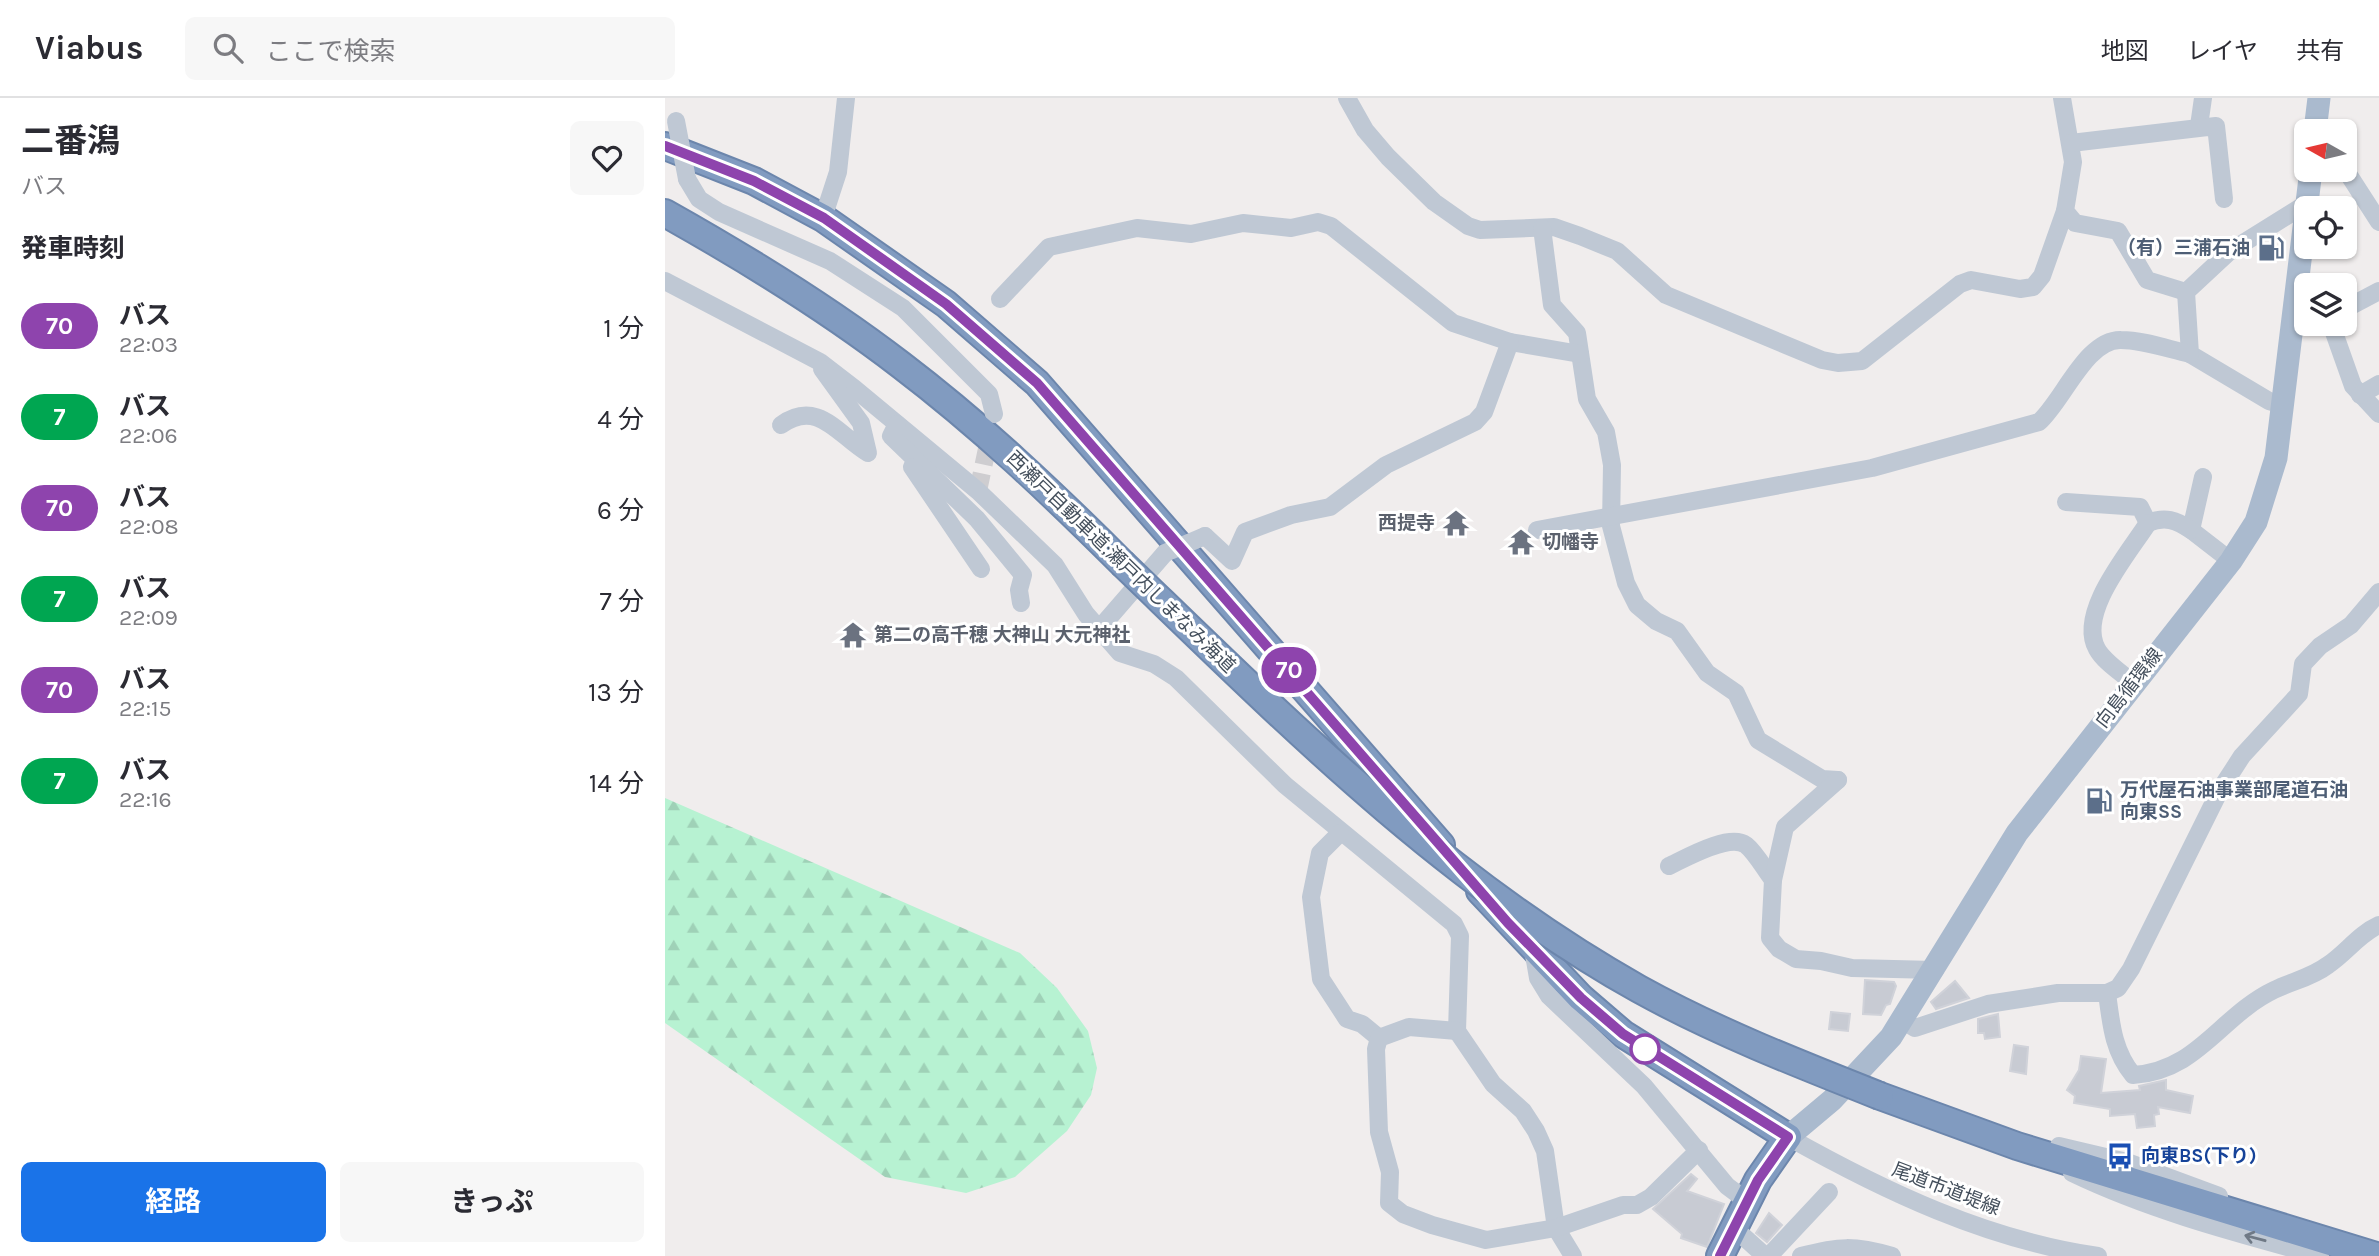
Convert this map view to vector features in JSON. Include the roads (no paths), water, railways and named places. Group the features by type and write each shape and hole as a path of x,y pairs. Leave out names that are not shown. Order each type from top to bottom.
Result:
{"highway":[{"path":"665,146 754,181 824,218 946,304 1037,383 1533,949 1623,1034 1788,1137 1747,1201 1720,1256"},
{"name":"西瀬戸自動車道;瀬戸内しまなみ海道","path":"665,213 772,274 901,364 1012,456 1306,741 1375,802 1452,863 1561,940 1639,989 1791,1061 2017,1146 2326,1249 2376,1256"}],"main road":[{"path":"2316,119 2319,98"},
{"name":"向島循環線","path":"1788,1137 1832,1100 1891,1037 1935,970 2017,833 2231,561 2256,522 2277,458 2295,336"}],"street":[{"path":"824,218 838,172 846,98"},
{"path":"1347,98 1365,131 1388,157 1434,202 1468,226 1480,230 1554,227 1617,251 1666,295 1822,360 1838,363 1862,361 1960,284 1971,280 2020,289 2033,287 2042,276 2065,211 2073,162 2062,98"},
{"path":"2199,126 2203,98"},
{"path":"670,116 687,179 699,199 719,212 830,261 903,308 989,394 994,414"},
{"path":"2071,143 2217,126 2224,199"},
{"path":"2353,182 2379,222"},
{"path":"2065,211 2075,223 2118,231 2147,280 2186,292"},
{"path":"2186,292 2229,252 2294,211"},
{"path":"1000,299 1049,247 1136,228 1192,234 1243,223 1291,228 1318,222 1331,226 1453,323 1510,342 1580,354"},
{"path":"1542,228 1552,305 1577,333 1587,399 1606,432 1612,465 1611,526 1626,583 1637,605 1656,621 1677,631 1707,673 1736,692 1758,740 1822,779 1838,780 1785,827 1773,880 1770,938 1779,949 1796,959 1852,968 1935,970"},
{"path":"665,281 820,362 894,430 977,519 1023,575 1019,590 1021,603"},
{"path":"2357,303 2379,291"},
{"path":"2186,292 2190,354"},
{"path":"2335,336 2353,386 2379,414"},
{"path":"1537,530 1872,468 2039,422 2053,411 2084,362 2102,345 2119,340 2190,354 2269,401 2283,405"},
{"path":"1100,628 1164,553 1205,536 1231,561 1245,532 1291,515 1330,507 1386,465 1475,422 1484,412 1510,342"},
{"path":"781,425 793,416 812,415 828,422 868,453 861,423 824,374 820,362"},
{"path":"2360,395 2379,384"},
{"path":"894,430 981,569"},
{"path":"894,430 978,491 1055,565 1086,614 1120,653 1154,664 1176,678 1285,785 1340,833 1454,924 1460,936 1457,1031 1493,1084 1523,1111 1537,1131 1545,1151 1556,1228 1573,1256"},
{"path":"2191,530 2203,477"},
{"path":"2066,502 2140,507 2148,523"},
{"path":"2133,683 2097,651 2092,614 2148,523 2162,518 2179,522 2231,561"},
{"path":"1902,1020 1915,1028 1988,1004 2058,993 2107,993 2117,988 2131,969 2220,790 2242,756 2299,694 2303,664 2320,646 2351,625 2379,592"},
{"path":"1340,833 1320,853 1311,897 1321,979 1347,1019 1362,1024 1379,1038"},
{"path":"1669,866 1716,845 1732,841 1745,845 1773,880"},
{"path":"2107,993 2112,1031 2122,1061 2133,1075 2168,1070 2196,1052 2227,1021 2274,990 2304,980 2328,965 2370,929 2379,925"},
{"path":"1533,949 1538,978 1549,996 1644,1086 1727,1186 1747,1201"},
{"path":"1379,1038 1409,1027 1457,1031"},
{"path":"1379,1038 1376,1049 1379,1132 1390,1172 1389,1203 1403,1214 1432,1225 1486,1240 1556,1228 1623,1205 1637,1205 1651,1197 1699,1150"},
{"path":"1880,1096 2127,1162 2326,1249"},
{"name":"尾道市道堤線","path":"1788,1137 1921,1205 2011,1236 2098,1256"},
{"path":"1734,1228 1767,1256 1829,1192"},
{"path":"1801,1256 1840,1246 1861,1247 1892,1256"}],"tunnel":[{"path":"978,491 991,430"}],"place":[{"name":"（有）三浦石油","path":"2271,248"},
{"name":"西提寺","path":"1456,523"},
{"name":"切幡寺","path":"1521,542"},
{"name":"第二の高千穂 大神山 大元神社","path":"853,635"},
{"name":"万代屋石油事業部尾道石油 向東SS","path":"2099,801"},
{"name":"向東BS(下り)","path":"2120,1156"}]}
